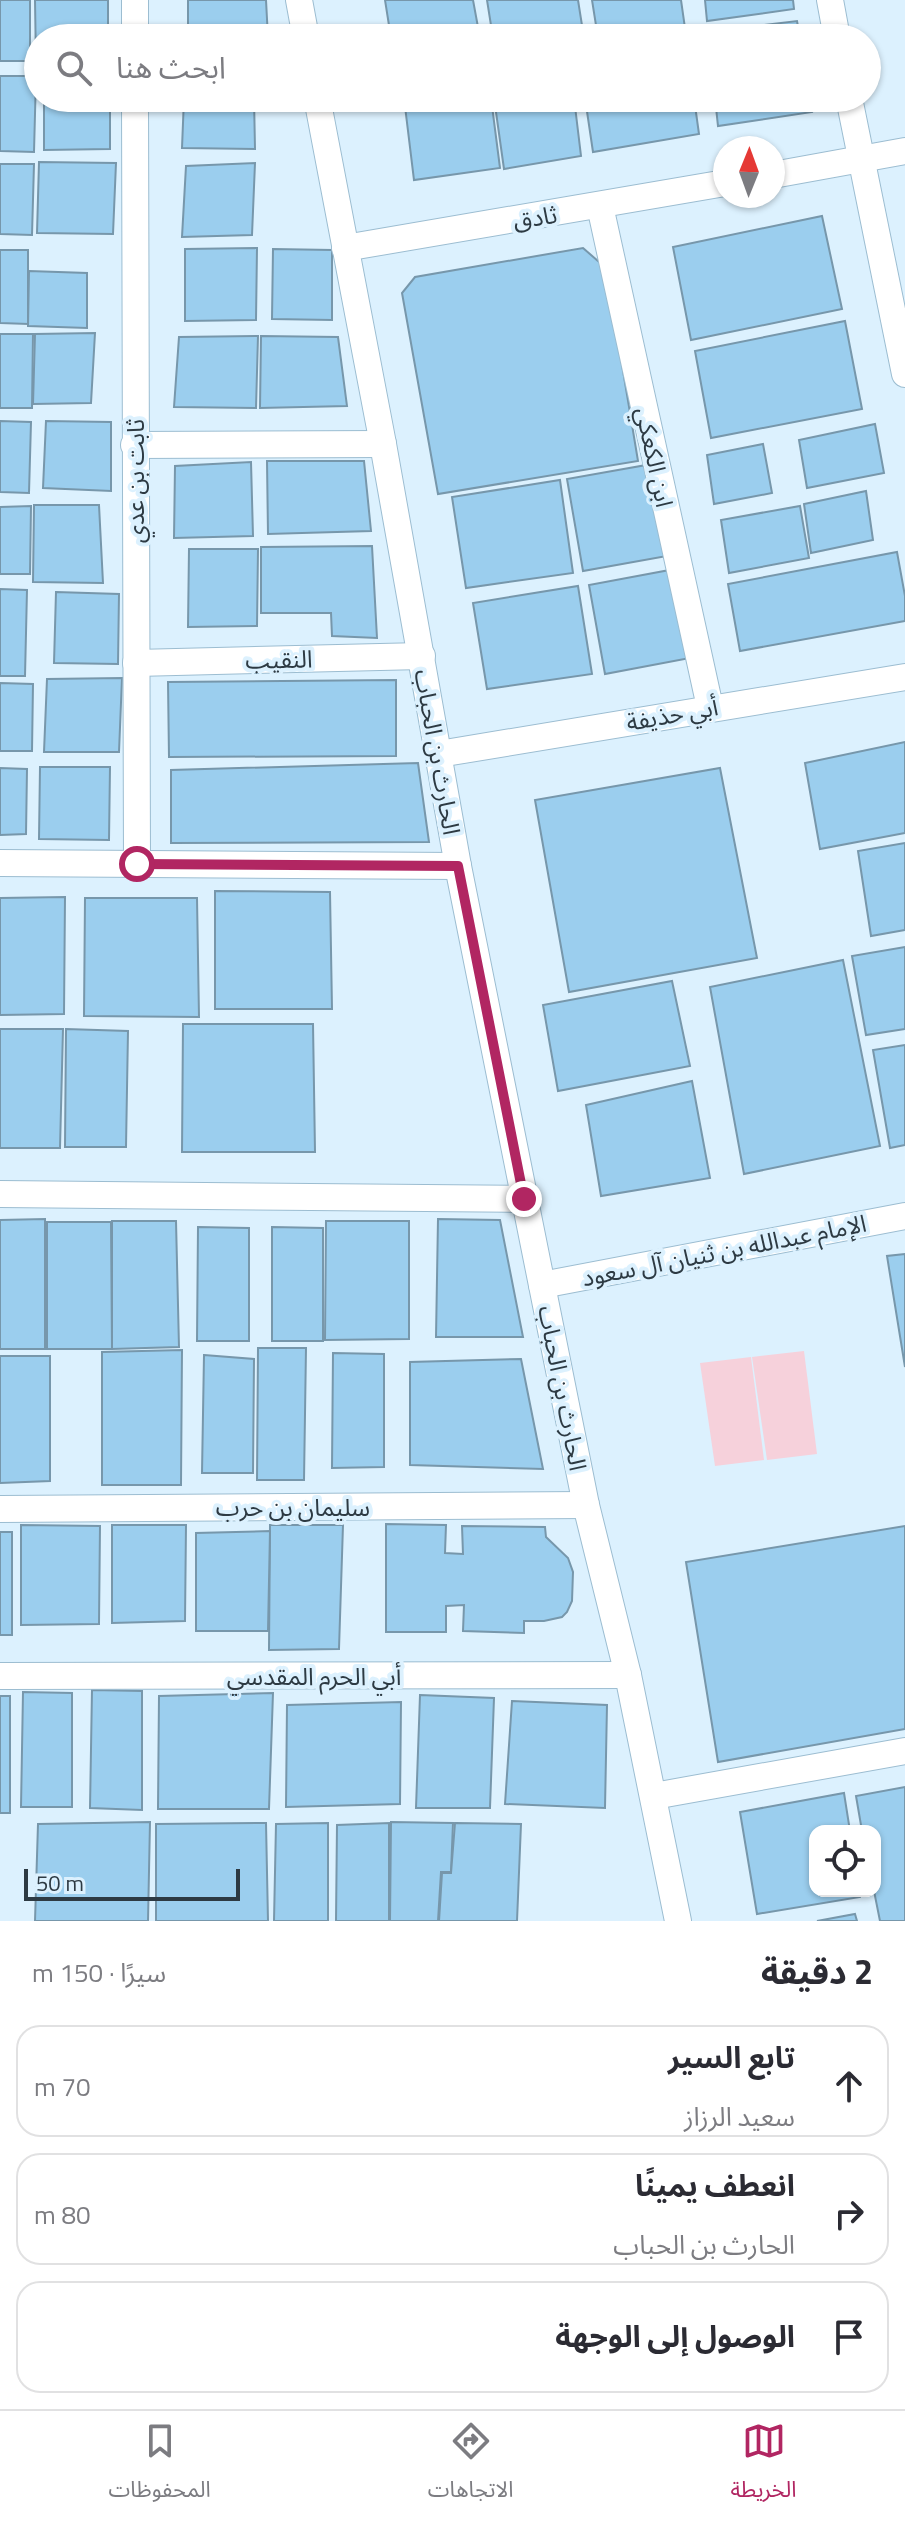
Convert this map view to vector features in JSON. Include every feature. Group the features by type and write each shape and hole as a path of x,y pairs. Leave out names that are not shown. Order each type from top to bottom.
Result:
{"street":[{"path":"135,0 135,24"},
{"path":"299,0 303,24"},
{"path":"830,0 834,24"},
{"name":"ثابت بن عدي","path":"135,112 137,864"},
{"name":"الحارث بن الحباب","path":"320,112 422,656 458,866 586,1505 628,1675 678,1921"},
{"path":"852,112 905,374"},
{"path":"785,173 905,151"},
{"name":"ثادق","path":"345,248 713,185"},
{"name":"ابن الكعكي","path":"600,206 710,707"},
{"path":"134,445 383,444"},
{"name":"النقيب","path":"136,663 422,656"},
{"name":"أبي حذيفة","path":"439,754 905,677"},
{"path":"0,863 458,866"},
{"path":"0,1194 524,1199"},
{"name":"الإمام عبدالله بن ثنيان آل سعود","path":"542,1285 905,1216"},
{"name":"سليمان بن حرب","path":"0,1509 586,1505"},
{"name":"أبي الحرم المقدسي","path":"0,1676 628,1675"},
{"path":"654,1796 905,1751"}],"shaded area":[{"path":"804,1351 817,1454 767,1460 752,1357"},
{"path":"751,1357 764,1460 715,1466 700,1363"}],"building":[{"path":"0,0 30,0 30,24 24,24 24,61 0,61"},
{"path":"35,0 108,0 108,24 35,24"},
{"path":"188,0 266,0 267,24 188,24"},
{"path":"385,0 473,0 477,24 389,24"},
{"path":"487,0 578,0 582,24 491,24"},
{"path":"592,0 681,0 684,24 596,24"},
{"path":"705,0 793,0 794,9 707,21"},
{"path":"0,76 24,76 24,112 35,112 34,152 0,151"},
{"path":"44,112 110,112 110,149 44,150"},
{"path":"183,112 254,112 255,149 182,148"},
{"path":"406,112 493,112 500,168 414,180"},
{"path":"496,112 576,112 581,156 504,169"},
{"path":"587,112 696,112 699,134 593,152"},
{"path":"716,112 812,112 718,126"},
{"path":"39,162 116,163 113,234 37,233"},
{"path":"255,163 252,235 182,237 186,166"},
{"path":"0,164 34,164 32,235 0,234"},
{"path":"822,216 842,309 691,340 673,247"},
{"path":"257,248 256,320 185,321 185,249"},
{"path":"583,248 606,268 638,461 438,494 402,293 415,277"},
{"path":"273,249 332,250 332,320 272,319"},
{"path":"0,250 28,250 28,324 0,323"},
{"path":"29,271 87,273 87,328 28,326"},
{"path":"845,321 862,409 711,438 695,351"},
{"path":"95,333 91,403 33,404 35,334"},
{"path":"0,334 33,334 32,408 0,408"},
{"path":"258,336 256,408 174,407 179,337"},
{"path":"261,336 338,337 347,406 260,408"},
{"path":"0,421 31,422 29,493 0,492"},
{"path":"46,421 111,422 111,491 43,488"},
{"path":"875,424 884,473 807,488 799,440"},
{"path":"763,444 772,493 714,504 707,455"},
{"path":"267,461 364,461 371,531 268,534"},
{"path":"251,462 253,536 174,538 175,466"},
{"path":"652,464 667,556 583,571 567,479"},
{"path":"560,480 573,573 466,588 452,497"},
{"path":"866,491 873,540 811,553 804,504"},
{"path":"34,505 99,505 103,583 33,582"},
{"path":"31,506 30,574 0,574 0,507"},
{"path":"800,506 809,558 729,573 721,520"},
{"path":"372,546 377,638 332,636 331,613 261,613 261,547"},
{"path":"189,549 258,549 257,626 188,627"},
{"path":"897,552 905,596 905,621 740,651 728,584"},
{"path":"675,569 690,658 605,674 589,585"},
{"path":"578,586 592,674 487,689 473,603"},
{"path":"0,589 27,590 25,676 0,676"},
{"path":"56,592 119,594 118,664 54,663"},
{"path":"122,678 119,752 44,752 47,679"},
{"path":"396,680 396,756 169,757 168,682"},
{"path":"0,683 33,684 32,751 0,751"},
{"path":"905,742 905,833 820,849 805,763"},
{"path":"418,763 429,842 171,843 171,770"},
{"path":"40,767 110,767 109,840 39,839"},
{"path":"0,768 27,769 26,834 0,835"},
{"path":"720,768 757,958 569,992 535,800"},
{"path":"905,843 905,930 871,936 858,851"},
{"path":"215,891 330,892 332,1009 215,1009"},
{"path":"65,897 64,1014 0,1015 0,898"},
{"path":"85,898 197,898 199,1017 84,1016"},
{"path":"905,947 905,1029 866,1035 852,956"},
{"path":"843,960 880,1146 744,1174 710,987"},
{"path":"672,981 690,1066 558,1091 543,1005"},
{"path":"183,1024 313,1024 315,1152 182,1152"},
{"path":"0,1029 63,1029 60,1148 0,1148"},
{"path":"66,1029 128,1031 126,1147 65,1147"},
{"path":"905,1045 905,1145 890,1148 873,1050"},
{"path":"692,1081 710,1178 601,1196 586,1105"},
{"path":"45,1219 45,1349 0,1349 0,1220"},
{"path":"438,1219 500,1220 523,1337 436,1337"},
{"path":"112,1221 176,1221 179,1347 112,1349"},
{"path":"326,1221 409,1221 409,1339 325,1340"},
{"path":"47,1222 111,1222 112,1349 47,1349"},
{"path":"198,1227 249,1228 249,1341 197,1341"},
{"path":"272,1227 323,1228 323,1341 272,1341"},
{"path":"905,1254 905,1367 887,1256"},
{"path":"258,1348 306,1348 304,1480 257,1480"},
{"path":"182,1350 181,1485 102,1485 102,1352"},
{"path":"333,1353 384,1354 384,1467 332,1468"},
{"path":"204,1355 254,1359 253,1473 202,1473"},
{"path":"0,1356 50,1356 50,1481 0,1483"},
{"path":"521,1359 543,1469 410,1465 410,1362"},
{"path":"386,1524 446,1525 445,1553 463,1554 462,1526 545,1527 546,1537 568,1558 573,1572 572,1601 562,1617 524,1621 524,1633 463,1631 464,1605 446,1606 446,1632 386,1632"},
{"path":"21,1525 100,1526 99,1624 21,1625"},
{"path":"112,1525 186,1525 185,1621 112,1623"},
{"path":"270,1525 343,1525 339,1649 269,1650"},
{"path":"905,1526 905,1729 718,1762 686,1562"},
{"path":"270,1531 268,1631 196,1631 196,1533"},
{"path":"0,1532 12,1532 12,1635 0,1635"},
{"path":"92,1690 142,1691 142,1810 90,1808"},
{"path":"23,1692 72,1693 72,1807 21,1807"},
{"path":"273,1693 269,1809 158,1809 159,1696"},
{"path":"420,1695 494,1698 490,1808 416,1808"},
{"path":"0,1696 10,1696 10,1813 0,1813"},
{"path":"512,1701 607,1705 605,1808 505,1804"},
{"path":"401,1702 400,1804 286,1807 287,1705"},
{"path":"905,1787 905,1921 880,1921 875,1897 881,1897 881,1825 861,1825 856,1796"},
{"path":"844,1793 849,1825 809,1825 809,1897 860,1897 757,1914 740,1812"},
{"path":"150,1822 148,1921 35,1921 38,1824"},
{"path":"391,1822 453,1823 451,1872 441,1872 438,1921 390,1921"},
{"path":"266,1823 268,1921 156,1921 156,1824"},
{"path":"328,1823 328,1921 274,1921 276,1824"},
{"path":"389,1823 389,1921 336,1921 337,1825"},
{"path":"455,1823 521,1824 517,1921 439,1921 442,1873 451,1873"},
{"path":"855,1914 857,1921 817,1921"}],"route":[{"path":"137,864 458,866 524,1199"}]}
